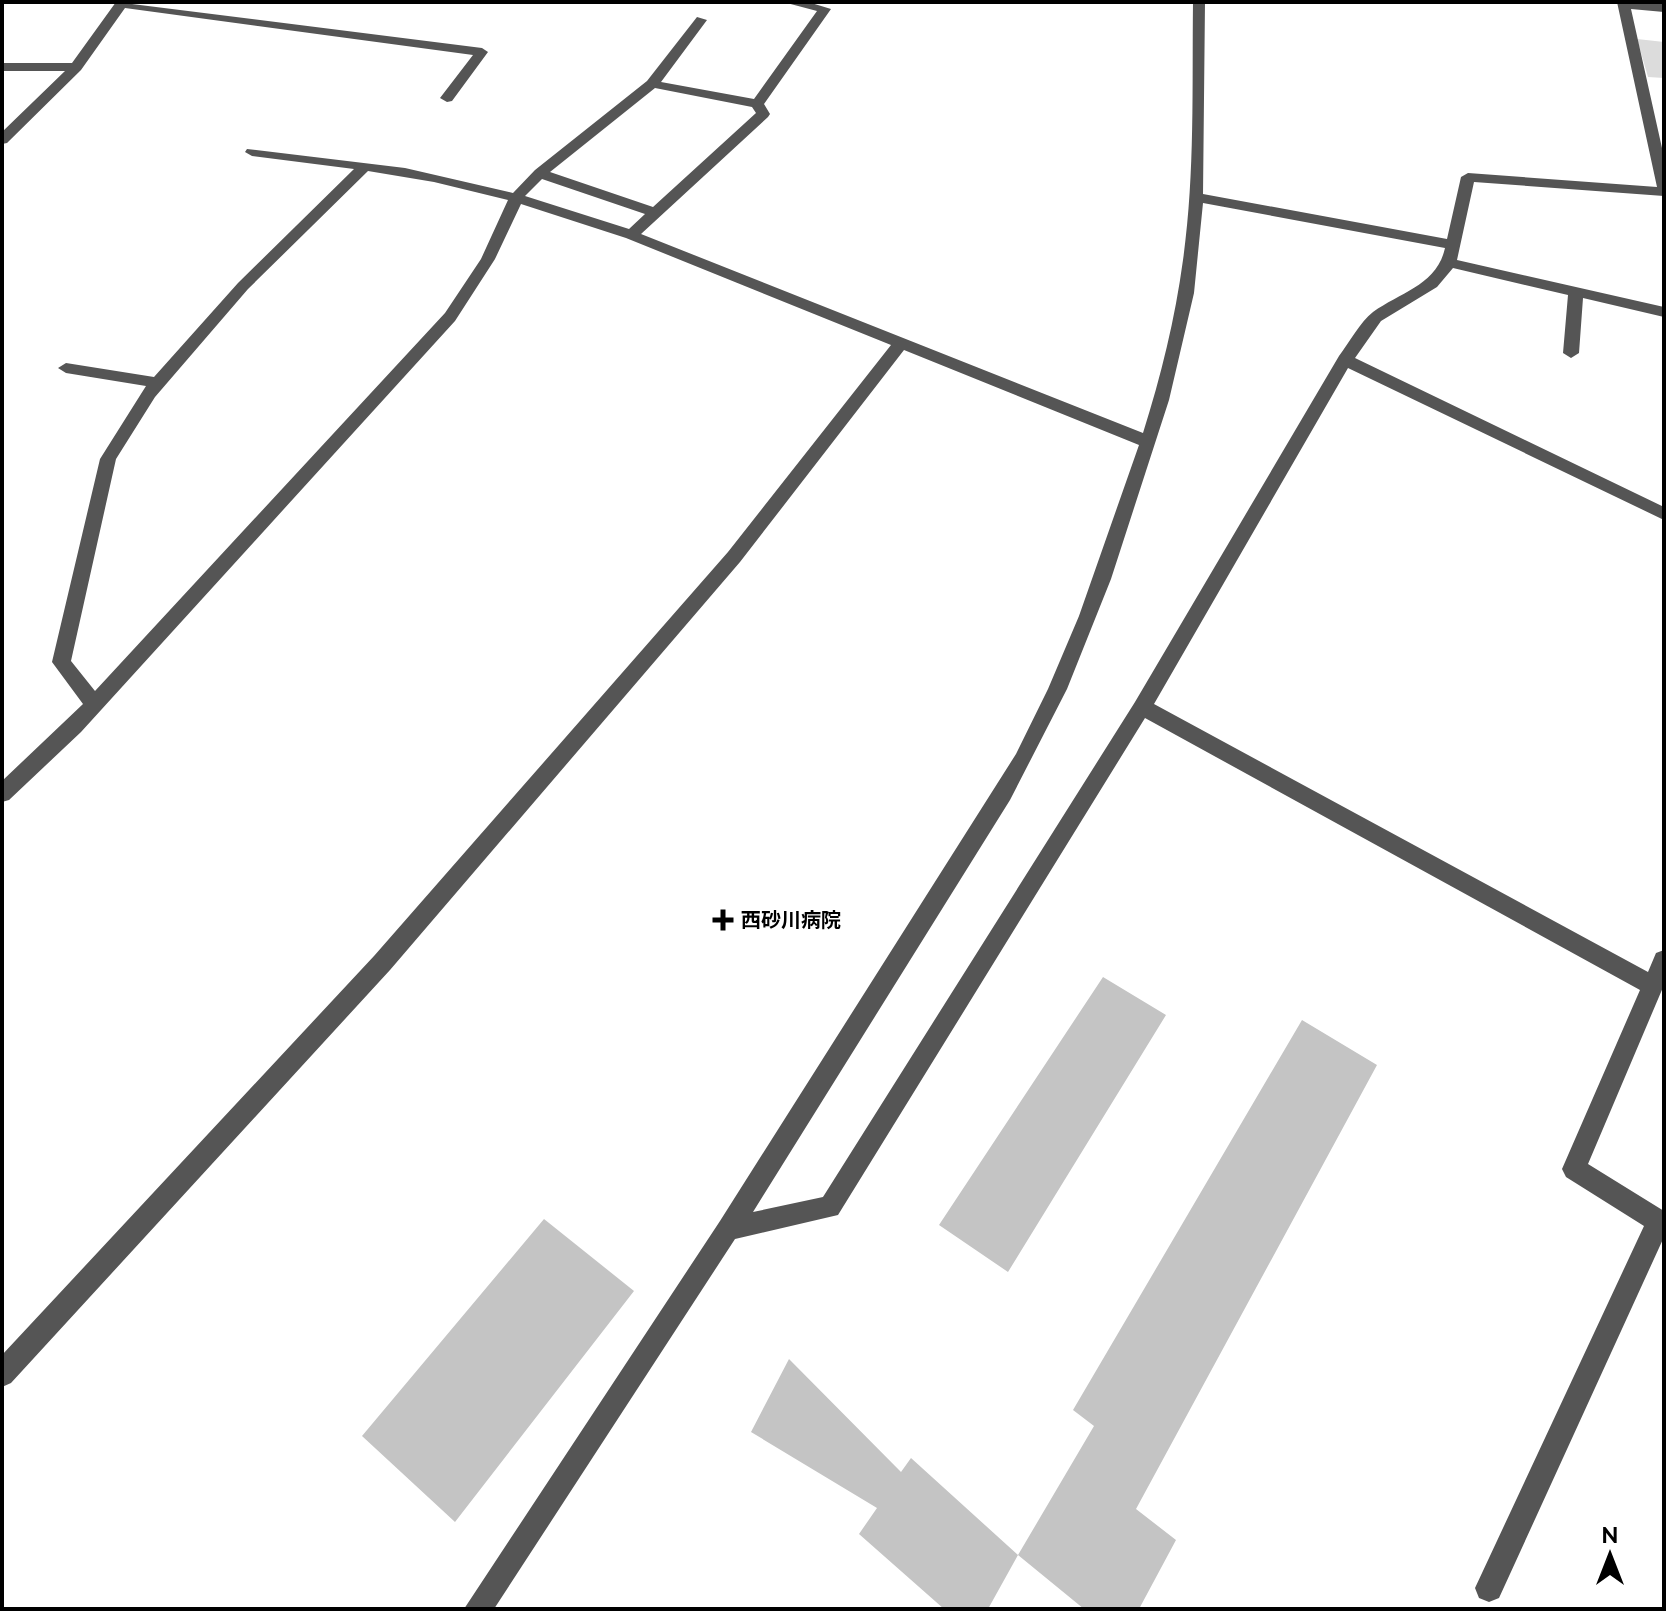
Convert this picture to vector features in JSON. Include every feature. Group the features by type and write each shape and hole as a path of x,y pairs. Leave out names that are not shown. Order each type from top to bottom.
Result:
{"street":[{"path":"757,104 825,9 789,2"},
{"path":"478,1609 728,1229 1032,747 1089,620 1149,442 1186,294 1196,197 1199,2"},
{"path":"2,140 76,67 122,3 482,52 447,98"},
{"path":"728,1229 830,1207 1142,707 1345,360 1376,317 1432,284 1452,254 1468,177 1664,190 1657,117 1624,3 1664,8"},
{"path":"2,794 94,704 450,317 488,259 517,197 540,173 652,84 701,20"},
{"path":"2,67 76,67"},
{"path":"631,235 763,114 757,104 652,84"},
{"path":"252,152 407,172 517,197 631,235 1149,442"},
{"path":"94,704 61,662 108,459 158,383 243,286 364,167"},
{"path":"540,173 655,213"},
{"path":"1196,197 1452,254 1576,293 1664,312"},
{"path":"1571,353 1576,293"},
{"path":"2,1374 393,951 734,557 900,344"},
{"path":"1345,360 1664,514"},
{"path":"66,368 158,383"},
{"path":"1142,707 1651,985"},
{"path":"1489,1588 1661,1224 1574,1169 1664,960"}],"shaded area":[{"path":"1637,39 1664,42 1664,78 1648,77"}],"building":[{"path":"1103,977 1166,1015 1008,1272 939,1225"},
{"path":"1302,1020 1377,1065 1136,1509 1176,1540 1139,1609 1084,1609 1018,1555 1094,1426 1073,1410"},
{"path":"544,1219 634,1291 455,1522 362,1436"},
{"path":"789,1359 901,1472 911,1458 1018,1555 988,1609 944,1609 859,1534 877,1508 751,1432"}],"place":[{"name":"西砂川病院","path":"723,920"}]}
